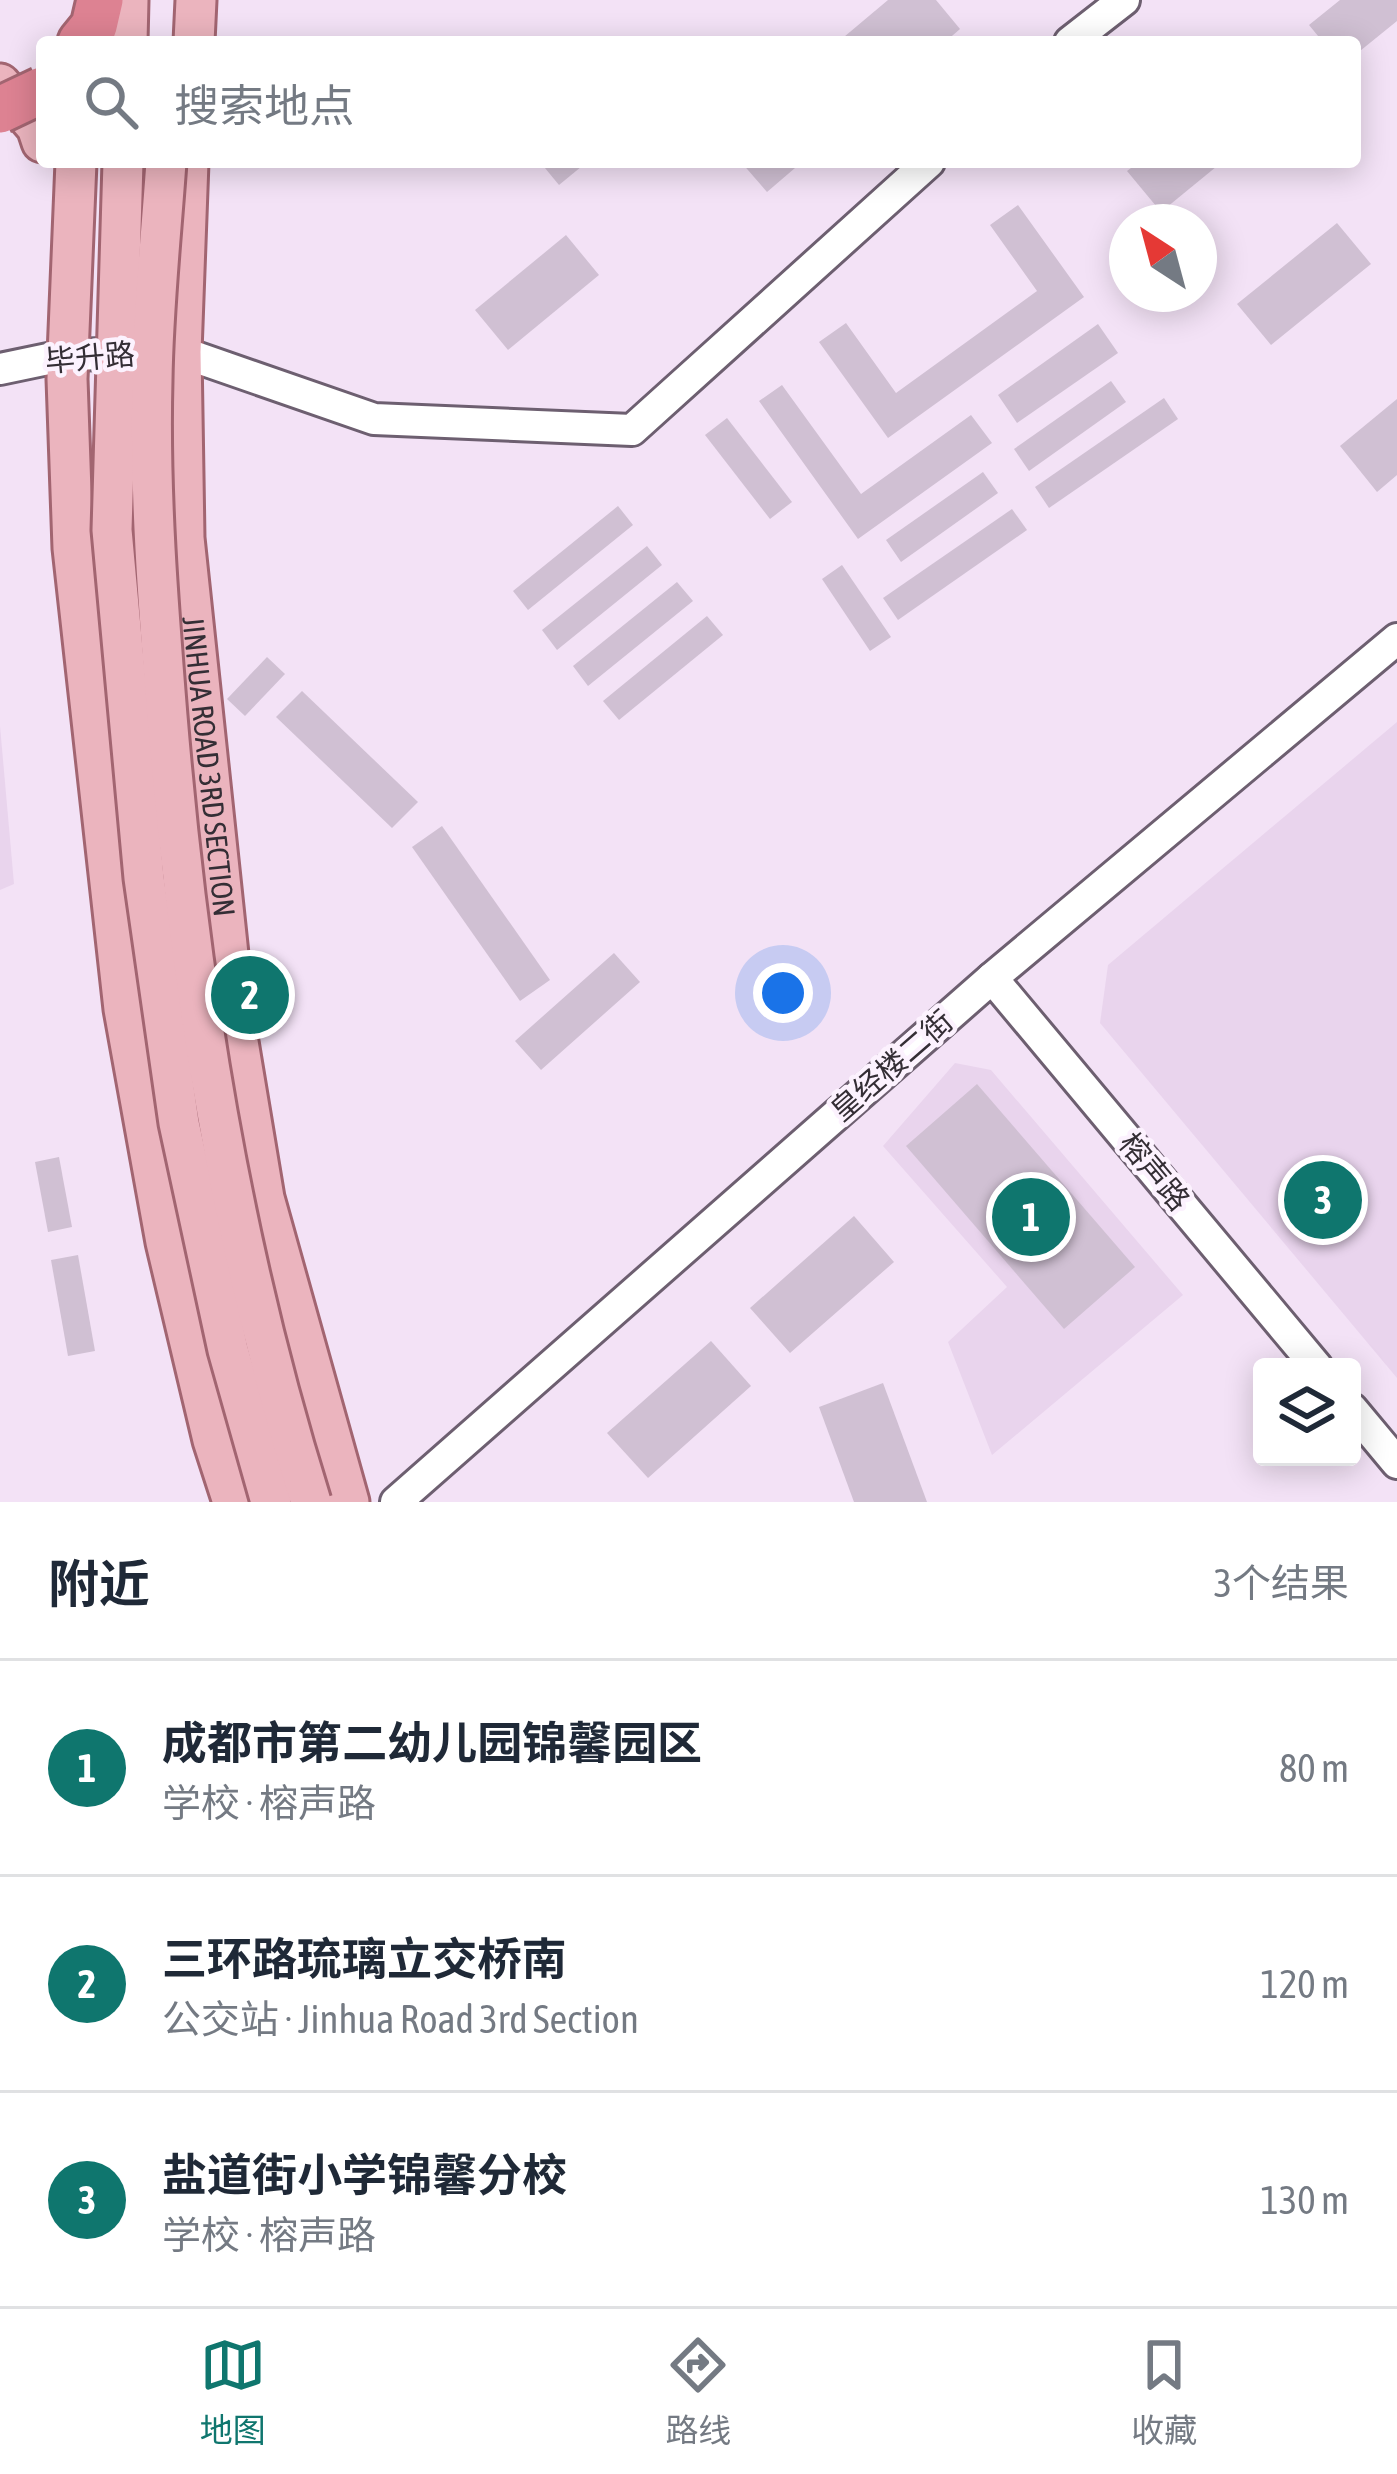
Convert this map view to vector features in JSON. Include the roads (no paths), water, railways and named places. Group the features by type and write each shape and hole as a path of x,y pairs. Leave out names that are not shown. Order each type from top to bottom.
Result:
{"highway":[{"path":"85,36 94,26 100,0"},
{"path":"0,110 36,93"}],"main road":[{"path":"77,0 79,36"},
{"path":"127,36 128,0"},
{"path":"173,36 176,0"},
{"path":"194,36 196,0"},
{"path":"0,84 36,126"},
{"path":"51,168 74,227"},
{"path":"76,168 68,355 73,548 124,1009 166,1242 213,1440 233,1502"},
{"path":"123,168 112,530 143,878 179,1123 229,1350 271,1502"},
{"path":"166,168 152,380 156,577 175,811 211,1078 236,1216 311,1502"},
{"name":"JINHUA ROAD 3RD SECTION","path":"188,168 181,352 184,538 236,1030 264,1198 349,1502"}],"street":[{"path":"1078,36 1124,0"},
{"path":"181,352 374,419 632,430 922,168"},
{"name":"毕升路","path":"0,369 68,355 181,352"},
{"name":"皇经楼二街","path":"396,1502 992,978 1397,639"},
{"name":"榕声路","path":"992,978 1309,1358"},
{"path":"1361,1420 1397,1462"}],"place":[{"name":"三环路琉璃立交桥南","path":"250,995"},
{"name":"盐道街小学锦馨分校","path":"1323,1200"},
{"name":"成都市第二幼儿园锦馨园区","path":"1031,1217"}]}
